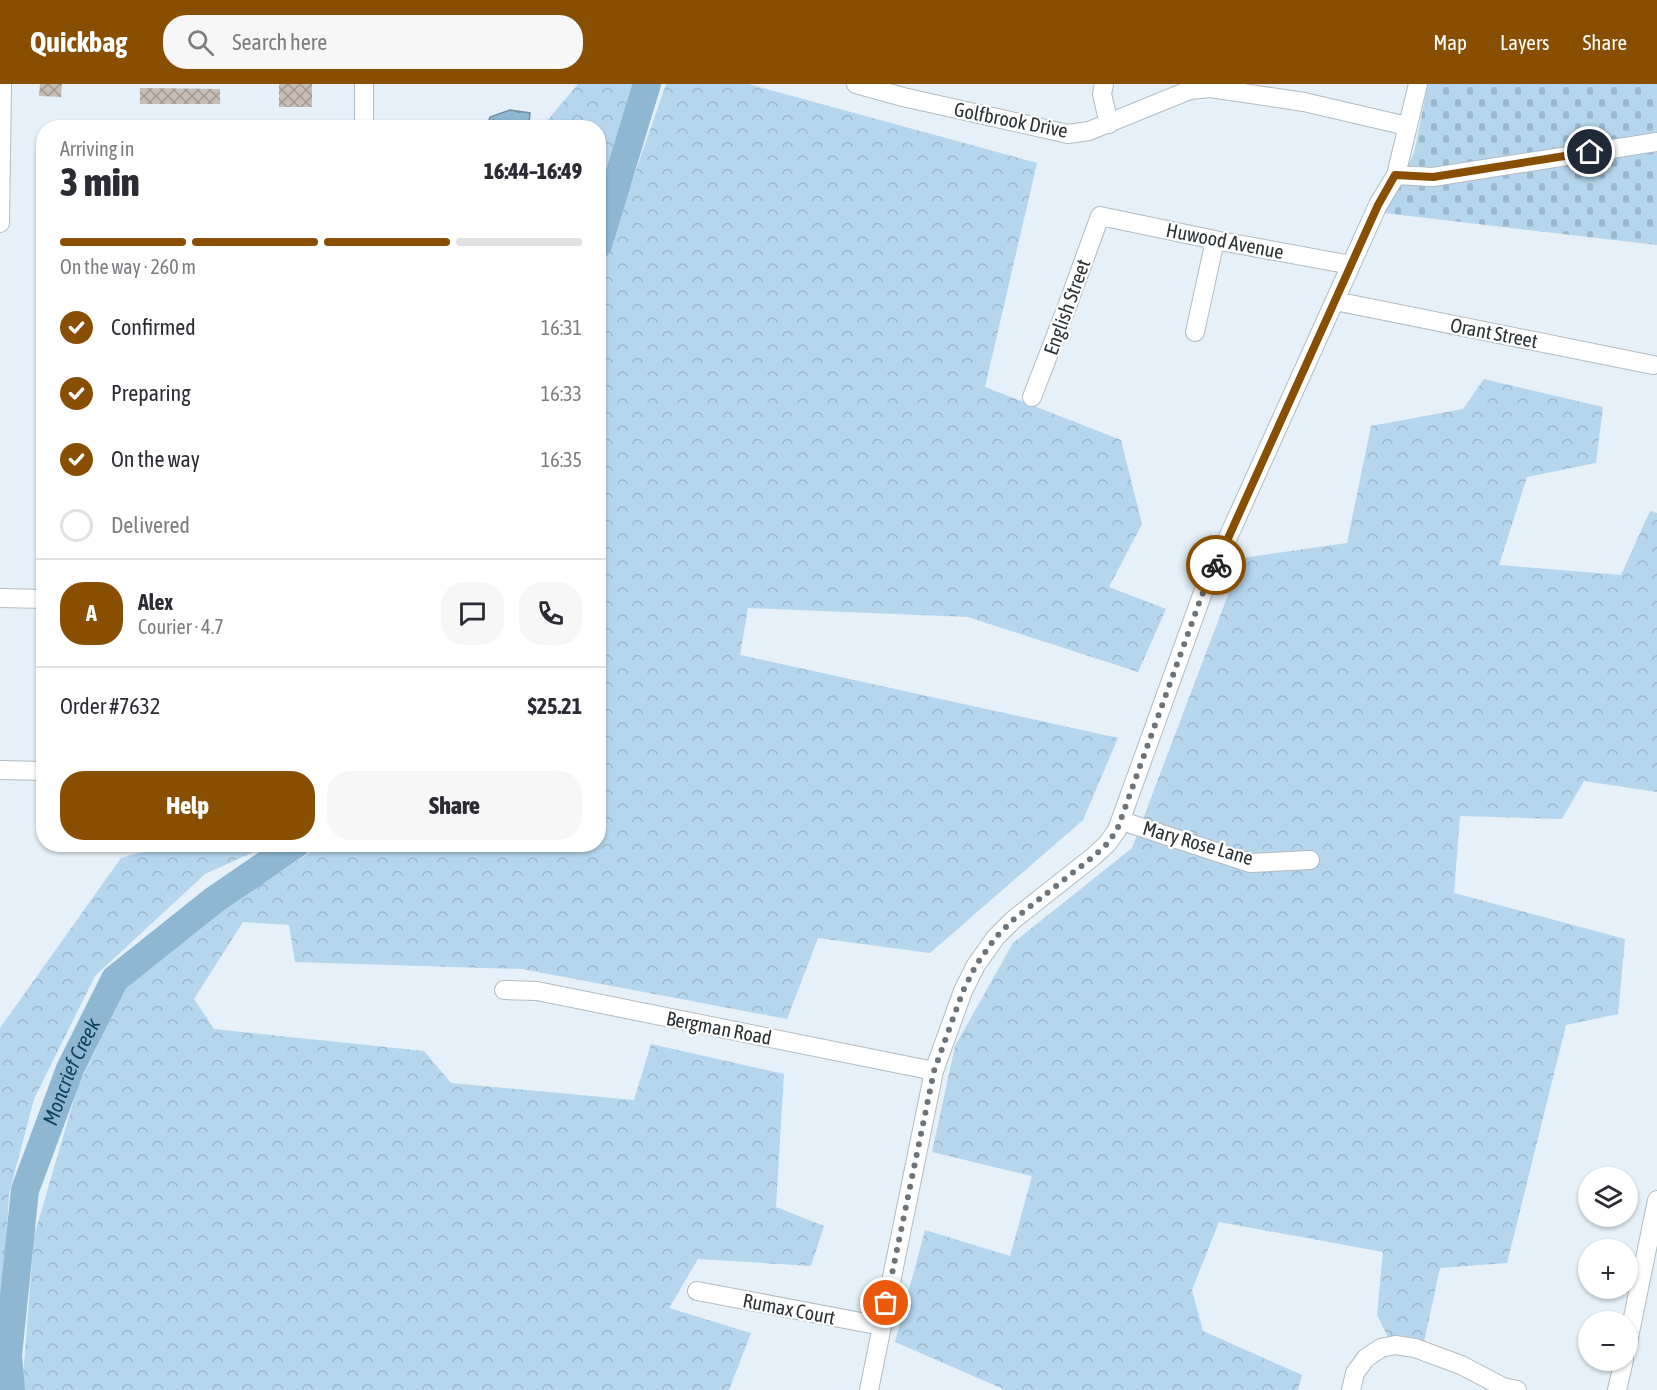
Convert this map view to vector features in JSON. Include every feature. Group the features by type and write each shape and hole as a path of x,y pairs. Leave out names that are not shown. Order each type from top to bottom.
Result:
{"street":[{"path":"0,224 2,84"},
{"path":"364,84 364,120"},
{"name":"Golfbrook Drive","path":"856,84 903,97 1068,134 1089,131 1109,124 1190,90 1218,86 1304,102 1407,126"},
{"path":"1104,84 1102,94 1109,124"},
{"path":"869,1390 934,1071 963,991 976,965 996,937 1013,920 1107,844 1117,830 1202,595 1378,205 1395,175 1418,84"},
{"path":"1395,175 1433,177 1657,142"},
{"name":"Huwood Avenue","path":"1100,216 1351,265"},
{"name":"English Street","path":"1032,398 1100,216"},
{"path":"1196,332 1215,240"},
{"name":"Orant Street","path":"1335,301 1653,364"},
{"path":"0,598 36,599"},
{"path":"0,770 36,771"},
{"name":"Mary Rose Lane","path":"1122,820 1250,862 1310,860"},
{"name":"Bergman Road","path":"504,990 537,991 934,1071"},
{"path":"1634,1311 1657,1200"},
{"name":"Rumax Court","path":"697,1291 882,1326"},
{"path":"1351,1390 1355,1373 1366,1358 1381,1348 1395,1345 1415,1348 1461,1365 1503,1387 1517,1390"},
{"path":"1617,1390 1621,1371"}],"green space":[{"path":"578,84 638,84 606,199 606,120 548,120"},
{"path":"666,84 748,84 1037,163 985,387 1121,440 1142,524 1109,587 1166,609 1138,672 968,617 748,608 740,655 1118,738 1083,820 930,953 818,938 787,1019 522,969 295,962 289,925 243,922 194,999 214,1029 424,1051 451,1083 634,1100 651,1044 784,1074 776,1207 824,1226 811,1266 698,1259 669,1308 751,1333 729,1390 22,1390 34,1236 78,1086 129,982 242,896 311,852 606,852 606,256"},
{"path":"1428,84 1657,84 1657,245 1384,213 1414,153"},
{"path":"1484,379 1603,407 1596,463 1527,477 1499,565 1621,575 1650,511 1657,513 1657,792 1584,781 1562,819 1460,816 1454,893 1625,939 1618,1014 1566,1025 1507,1263 1440,1268 1423,1347 1390,1341 1377,1315 1383,1252 1219,1222 1192,1290 1203,1331 1302,1375 1298,1390 1003,1390 895,1342 925,1230 1010,1256 1032,1176 932,1152 955,1046 1013,943 1132,848 1242,558 1347,543 1371,426 1463,409"},
{"path":"142,852 254,852 205,874 95,976 34,1099 9,1194 0,1347 0,1028 121,858"}],"water":[{"path":"510,110 530,113 529,120 489,120 490,117"}],"building":[{"path":"40,84 62,84 61,97 39,96"},
{"path":"279,84 312,84 312,107 279,107"},
{"path":"140,88 220,89 220,104 140,104"}],"waterway":[{"name":"Moncrief Creek","path":"606,219 647,84"},
{"name":"Moncrief Creek","path":"11,1390 8,1355 25,1190 70,1069 115,979 214,900 284,852"}],"way so far":[{"path":"886,1303 934,1071 963,991 976,965 996,937 1013,920 1094,856 1117,830 1202,595 1216,565"}],"route":[{"path":"1216,565 1378,205 1395,175 1433,177 1590,152"}]}
